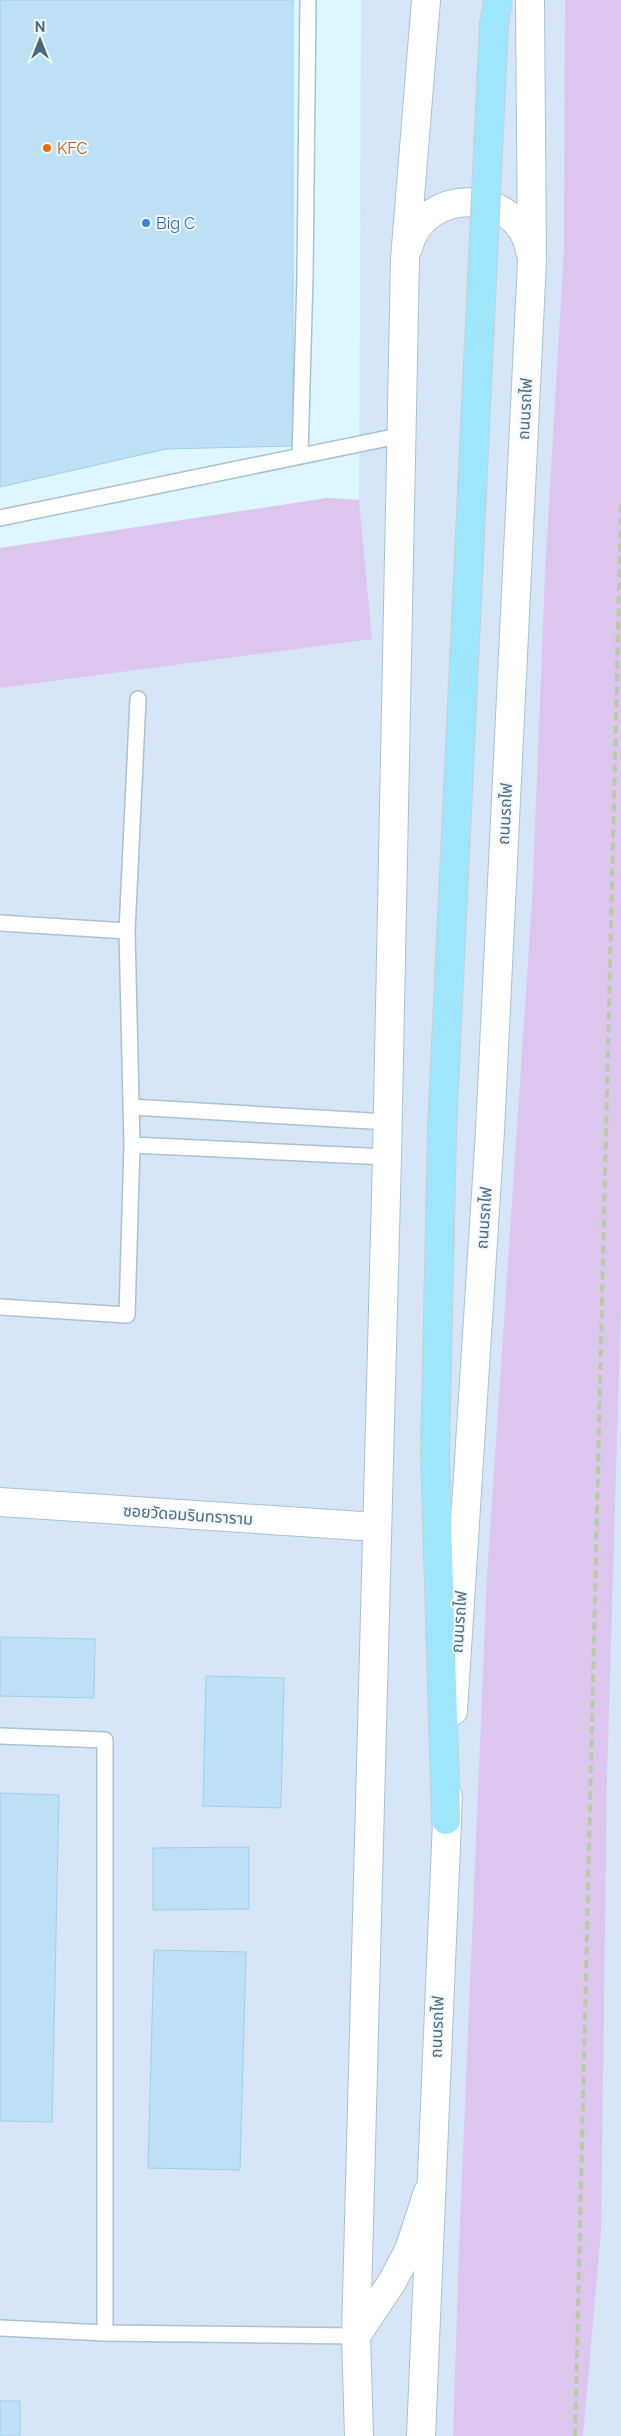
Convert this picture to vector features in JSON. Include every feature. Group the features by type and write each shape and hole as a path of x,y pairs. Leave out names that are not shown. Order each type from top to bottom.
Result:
{"highway":[{"path":"446,1820 436,1453 442,1130 494,34 498,0"}],"main road":[{"name":"ถนนรถไฟ","path":"421,2436 446,1820 490,1131 532,261 530,0"},
{"path":"358,2436 356,2336 387,1157 406,259 424,7"},
{"path":"406,259 410,240 420,224 434,211 452,203 471,200 490,204 506,213 520,226 529,243 532,261"},
{"name":"ซอยวัดอมรินทราราม","path":"0,1502 376,1527"},
{"path":"356,2336 392,2282 409,2250 430,2183"}],"lane":[{"path":"300,456 305,277 308,0"},
{"path":"0,518 403,435"},
{"path":"0,1307 127,1315 132,1145 127,931 138,699"},
{"path":"0,923 127,931"},
{"path":"131,1107 387,1122"},
{"path":"132,1145 387,1157"},
{"path":"0,1736 105,1740 104,2333"},
{"path":"0,2328 104,2333 356,2336"}],"shaded area":[{"path":"0,0 621,0 621,2436 0,2436"},
{"name":"Big C","path":"0,0 361,0 359,500 327,498 0,548"},
{"path":"565,0 621,0 621,1304 607,1778 601,2231 583,2436 453,2436 487,1576 532,903 545,573 564,248"},
{"path":"327,498 359,500 372,639 0,688 0,548"}],"building":[{"name":"Big C","path":"0,0 293,0 293,446 166,449 0,487"},
{"path":"0,1637 95,1639 94,1698 0,1696"},
{"path":"206,1676 284,1678 281,1808 203,1806"},
{"path":"0,1793 59,1795 52,2122 0,2121"},
{"path":"249,1847 249,1909 153,1910 153,1848"},
{"path":"154,1950 246,1952 240,2170 148,2168"},
{"path":"0,2401 20,2401 20,2436 0,2436"}],"railway":[{"path":"575,2436 621,502"}],"place":[{"name":"KFC","path":"47,148"},
{"name":"Big C","path":"146,223"}]}
